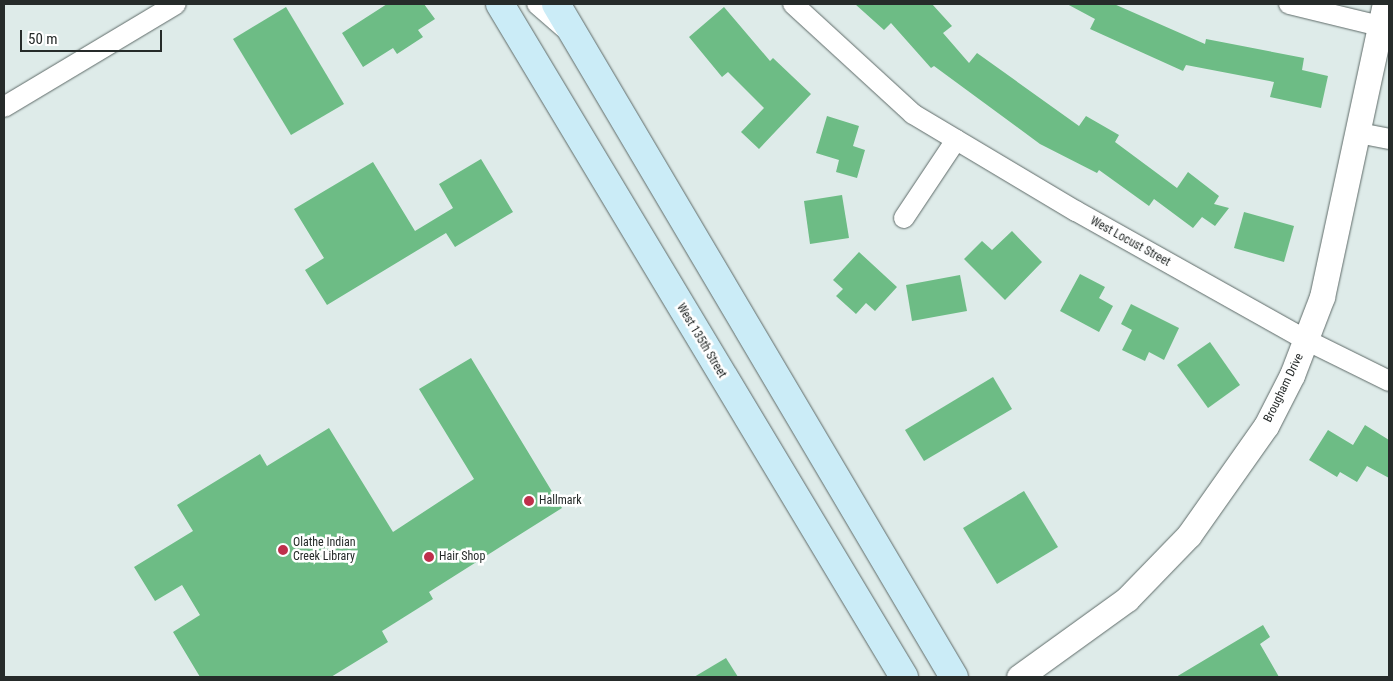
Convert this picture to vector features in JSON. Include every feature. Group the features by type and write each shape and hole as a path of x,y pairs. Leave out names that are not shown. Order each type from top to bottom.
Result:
{"main road":[{"name":"West 135th Street","path":"500,4 904,677"},
{"path":"556,4 954,677"}],"street":[{"path":"4,107 176,4"},
{"path":"537,4 576,38"},
{"name":"West Locust Street","path":"793,4 913,114 1306,340 1389,381"},
{"path":"1289,4 1382,15"},
{"name":"Brougham Drive","path":"1018,677 1126,599 1189,535 1266,426 1306,340 1334,251 1360,133 1382,15"},
{"path":"1360,133 1389,138"},
{"path":"904,218 956,140"}],"building":[{"path":"387,4 424,4 435,19 418,30 423,37 397,54 393,48 363,67 342,33"},
{"path":"855,4 932,4 952,26 943,33 969,63 977,53 1079,126 1086,116 1119,135 1115,142 1177,188 1188,172 1219,196 1214,204 1229,208 1215,226 1202,217 1193,228 1154,199 1149,206 1099,170 1097,173 1040,144 934,66 931,68 891,23 884,30"},
{"path":"1067,4 1114,4 1205,44 1206,39 1304,58 1302,70 1328,76 1321,108 1270,97 1274,82 1186,65 1183,71 1090,29 1095,19"},
{"path":"286,7 344,104 291,135 233,39"},
{"path":"724,7 770,61 773,58 811,94 759,149 741,132 764,108 728,72 722,77 689,37"},
{"path":"827,116 859,126 853,146 865,150 857,178 836,172 839,160 816,153"},
{"path":"481,159 513,212 455,247 446,233 327,305 305,270 324,258 294,209 373,162 415,231 453,208 439,184"},
{"path":"842,195 849,238 810,244 804,201"},
{"path":"1244,212 1294,226 1284,262 1234,248"},
{"path":"1012,231 1042,262 1005,300 964,259 982,241 992,250"},
{"path":"859,252 897,287 875,311 866,303 856,314 836,296 843,289 833,280"},
{"path":"1080,274 1105,287 1099,298 1113,306 1099,332 1060,311"},
{"path":"960,275 967,311 912,321 906,285"},
{"path":"1131,304 1179,328 1164,360 1149,352 1145,361 1122,350 1132,330 1121,324"},
{"path":"1210,342 1240,385 1208,408 1177,365"},
{"name":"Olathe Indian Creek Library","path":"471,358 562,508 429,592 433,599 382,631 388,642 331,677 200,677 173,632 200,615 182,585 155,601 134,567 193,531 177,505 260,454 267,466 329,428 393,532 474,479 419,389"},
{"path":"993,377 1012,409 924,461 905,430"},
{"path":"1365,425 1389,440 1389,478 1367,466 1357,482 1340,472 1337,477 1309,460 1328,430 1353,445"},
{"path":"1024,491 1058,547 997,584 963,528"},
{"path":"1263,625 1270,637 1260,644 1279,677 1176,677"},
{"path":"726,658 738,677 694,677"}],"place":[{"name":"Hallmark","path":"529,501"},
{"name":"Olathe Indian Creek Library","path":"283,550"},
{"name":"Hair Shop","path":"429,557"}]}
